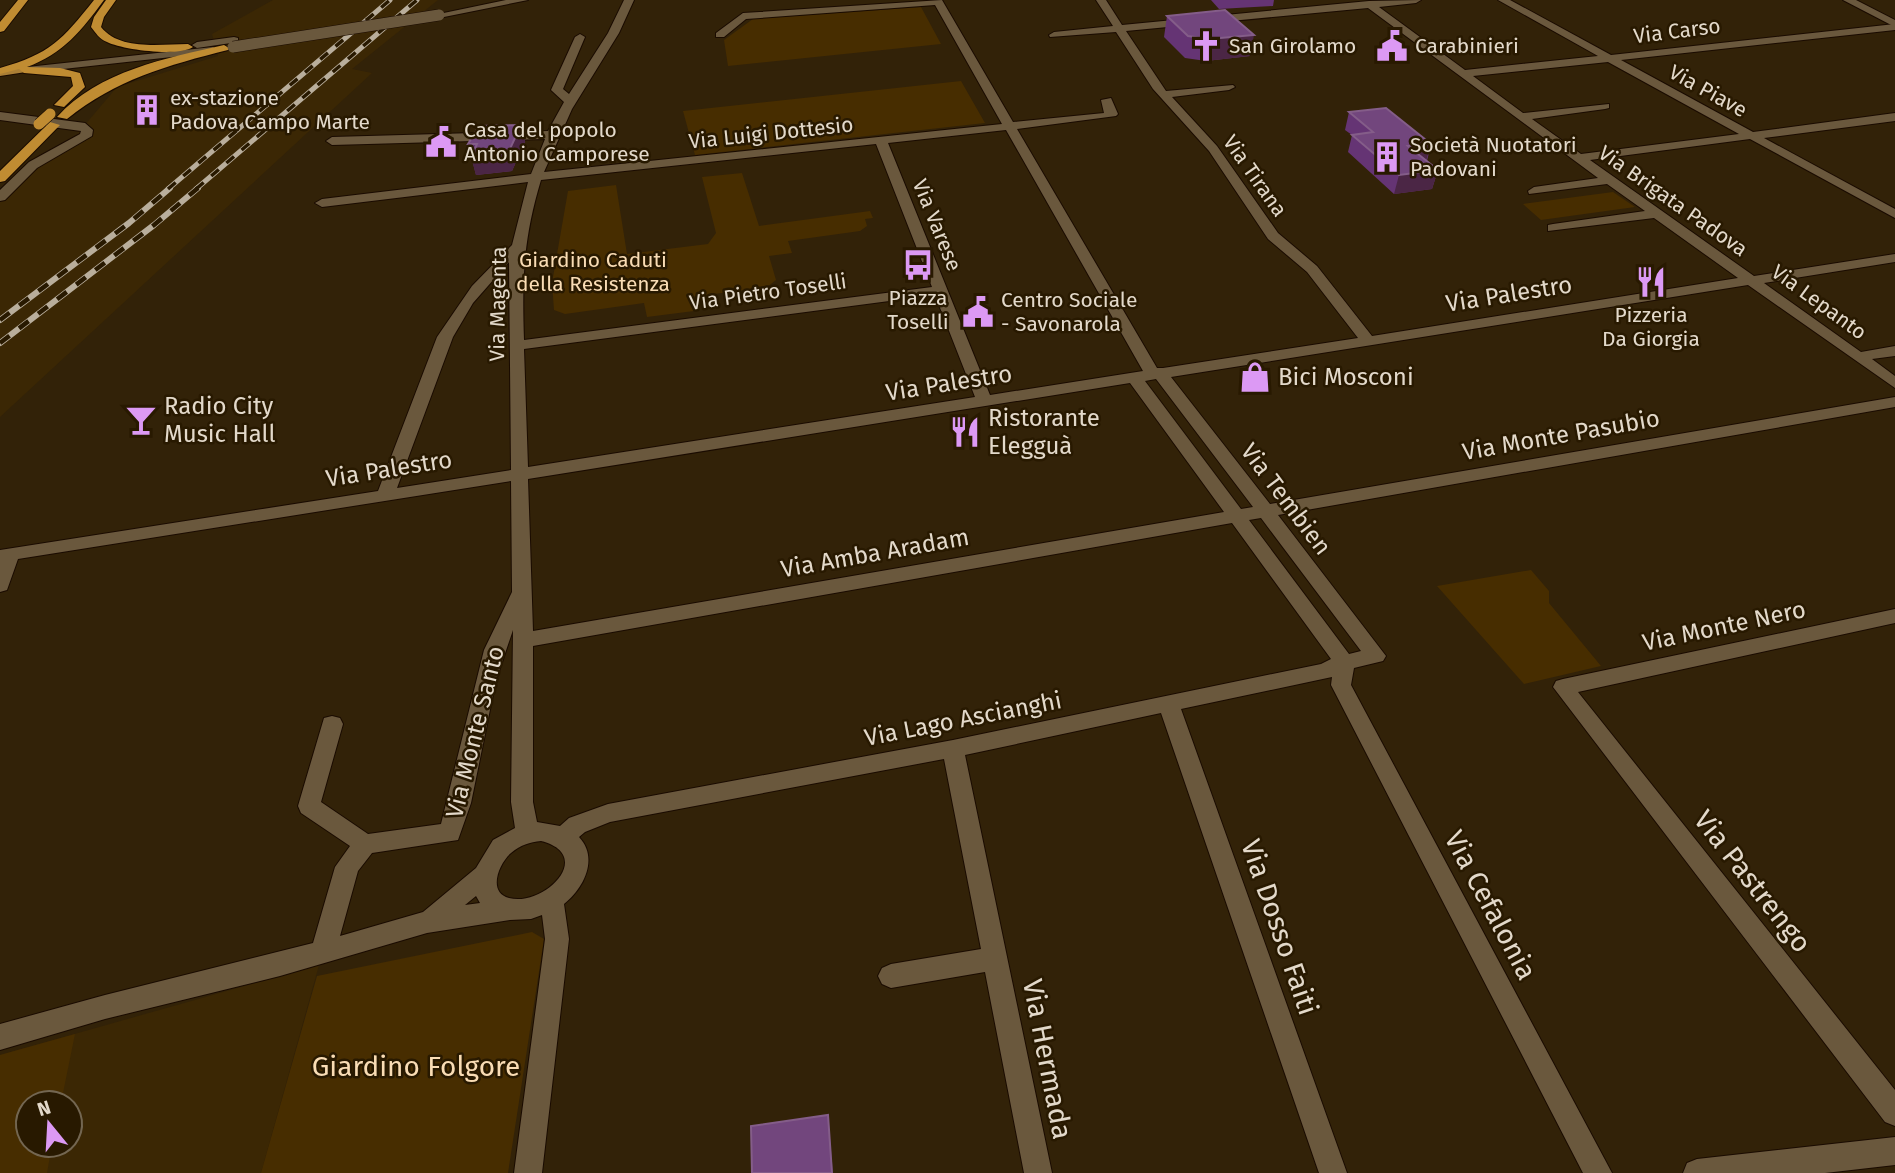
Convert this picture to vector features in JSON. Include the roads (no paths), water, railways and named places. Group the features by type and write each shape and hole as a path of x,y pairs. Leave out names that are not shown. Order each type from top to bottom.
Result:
{"highway":[{"path":"3,26 23,0"},
{"path":"3,26 31,0"},
{"path":"0,72 29,64 58,51 99,0"},
{"path":"111,0 99,17 96,27 104,37 117,43 142,47 188,47"},
{"path":"0,161 39,124 56,119 82,100 130,74 230,45"},
{"path":"0,178 56,119 79,87 78,78 71,72 23,70"}],"main road":[{"path":"0,72 23,70"}],"street":[{"path":"439,12 492,0"},
{"path":"23,70 230,45 523,0"},
{"name":"Via Magenta","path":"520,474 517,247 536,177 552,135 627,8 629,0"},
{"name":"Via Tirana","path":"1101,0 1157,87 1213,149 1273,236 1312,269 1367,341"},
{"path":"1295,0 1306,10"},
{"path":"1054,35 1416,0"},
{"name":"Via Piave","path":"1503,0 1895,214"},
{"path":"1847,0 1895,25"},
{"path":"720,35 743,12 937,1"},
{"name":"Via Tembien","path":"937,1 1155,373 1376,656"},
{"name":"Via Brigata Padova","path":"1369,4 1521,117 1753,279"},
{"name":"Via Carso","path":"1463,74 1895,25"},
{"path":"570,101 557,90 580,37"},
{"path":"50,68 188,47 230,45"},
{"path":"1166,94 1229,87"},
{"name":"Via Luigi Dottesio","path":"322,203 536,177 1110,116 1112,110 1107,100"},
{"path":"1521,117 1605,106"},
{"path":"0,116 81,126 87,130 86,136 76,143 33,165 0,197"},
{"path":"1579,158 1895,117"},
{"path":"332,141 552,135"},
{"name":"Via Varese","path":"881,141 985,402"},
{"path":"1534,191 1611,180"},
{"path":"1553,228 1659,213"},
{"path":"386,494 452,325 494,268 517,247"},
{"name":"Via Palestro","path":"0,584 6,555 1895,258"},
{"name":"Via Lepanto","path":"1753,279 1895,383"},
{"name":"Via Pietro Toselli","path":"518,345 941,290"},
{"path":"1859,358 1895,351"},
{"name":"Via Tembien","path":"1133,376 1344,662"},
{"name":"Via Monte Pasubio","path":"1235,515 1895,402"},
{"name":"Via Monte Santo","path":"520,474 522,802 527,833"},
{"name":"Via Amba Aradam","path":"523,640 1235,515"},
{"name":"Via Monte Santo","path":"365,844 450,833 491,654 509,613 522,592"},
{"name":"Via Monte Nero","path":"1563,687 1895,615"},
{"name":"Via Lago Ascianghi","path":"564,837 577,825 608,813 953,749 1325,671 1344,662 1376,656"},
{"name":"Via Cefalonia","path":"1344,662 1341,685 1598,1173"},
{"name":"Via Pastrengo","path":"1563,687 1895,1112"},
{"name":"Via Dosso Faiti","path":"1168,703 1333,1173"},
{"path":"323,952 346,867 365,844 309,806 331,724"},
{"name":"Via Hermada","path":"953,749 1038,1173"},
{"path":"0,1037 427,922 510,909 531,909 552,901 565,891 578,867 578,855 573,845 564,837 554,832 527,833 502,846 492,856 484,875 484,887 489,897 498,905 510,909"},
{"path":"427,922 455,902 484,875"},
{"path":"528,1173 557,939 552,901"},
{"name":"Via Hermada","path":"891,976 996,958"},
{"path":"1697,1173 1895,1151"}],"railway":[{"path":"168,189 390,0"},
{"path":"196,189 417,0"},
{"path":"0,320 129,223 170,188"},
{"path":"0,343 198,188"}],"place":[{"name":"San Girolamo","path":"1206,46"},
{"name":"Carabinieri","path":"1392,46"},
{"name":"ex-stazione Padova Campo Marte","path":"147,110"},
{"name":"Casa del popolo Antonio Camporese","path":"441,142"},
{"name":"Società Nuotatori Padovani","path":"1387,157"},
{"name":"Piazza Toselli","path":"918,265"},
{"name":"Pizzeria Da Giorgia","path":"1651,282"},
{"name":"Centro Sociale - Savonarola","path":"978,312"},
{"name":"Bici Mosconi","path":"1255,377"},
{"name":"Radio City Music Hall","path":"141,420"},
{"name":"Ristorante Elegguà","path":"965,432"}],"park label":[{"name":"Giardino Caduti della Resistenza","path":"593,272"},
{"name":"Giardino Folgore","path":"416,1066"}]}
